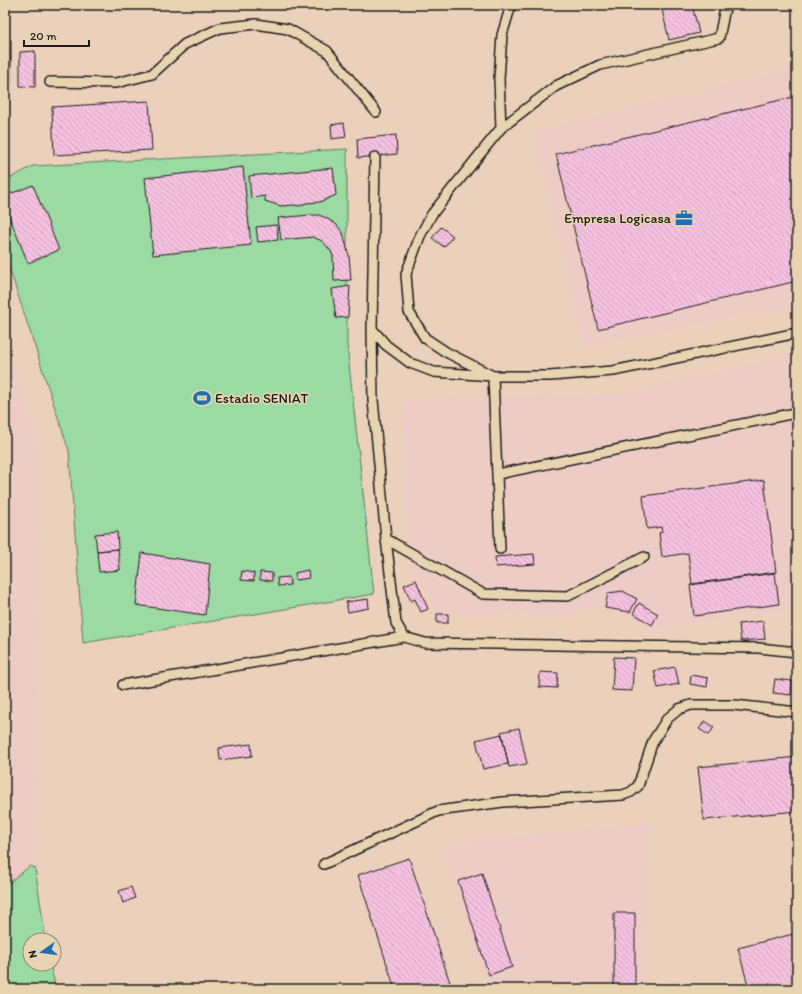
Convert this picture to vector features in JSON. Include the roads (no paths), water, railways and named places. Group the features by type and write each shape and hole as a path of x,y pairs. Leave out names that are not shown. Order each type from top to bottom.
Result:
{"lane":[{"path":"501,128 500,79 502,35 511,5"},
{"path":"493,376 446,352 425,338 409,312 406,274 420,236 432,214 501,128 556,86 600,65 719,38 725,8 730,5"},
{"path":"50,82 116,83 152,74 185,44 220,28 256,24 288,28 326,51 376,112"},
{"path":"375,157 372,329 373,400 386,539 396,622 404,637"},
{"path":"372,329 386,345 410,363 434,372 493,376 550,376 613,372 797,333"},
{"path":"493,376 500,549"},
{"path":"498,474 795,413 797,421"},
{"path":"386,539 483,594 568,596 644,557"},
{"path":"123,685 404,637 425,643 759,648 797,652"},
{"path":"324,864 438,811 503,802 623,795 631,792 638,786 653,741 667,719 679,709 691,705 734,706 797,712"}],"place":[{"name":"Empresa Logicasa","path":"684,218"},
{"name":"Estadio SENIAT","path":"202,398"}]}
